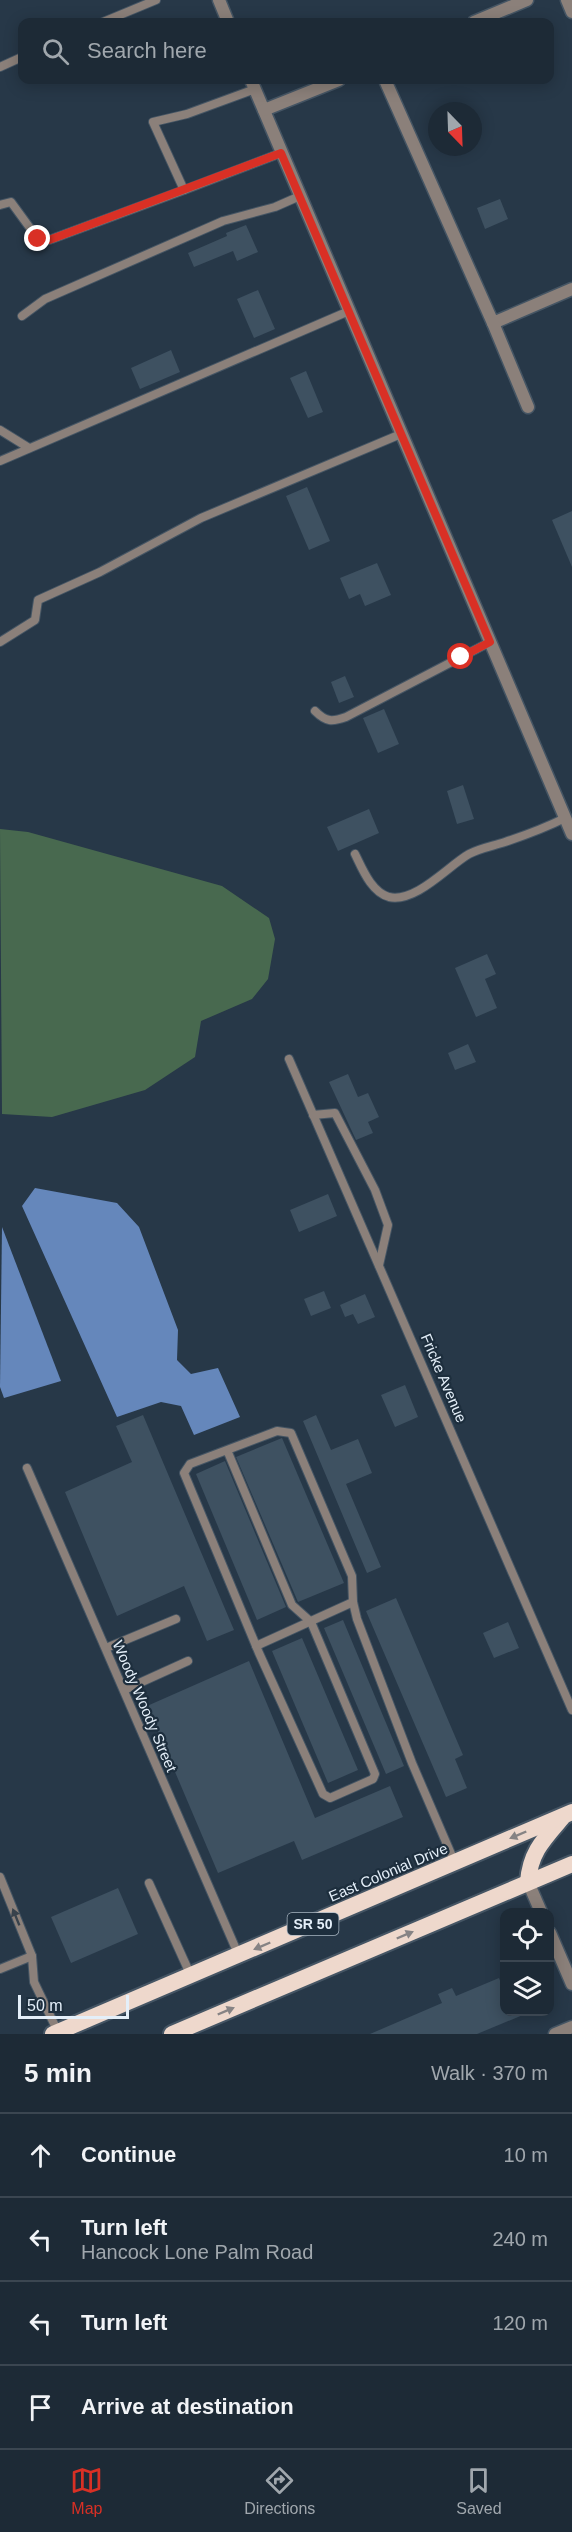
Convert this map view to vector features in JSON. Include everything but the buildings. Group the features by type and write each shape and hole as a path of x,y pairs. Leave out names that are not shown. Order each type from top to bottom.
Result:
{"highway":[{"name":"East Colonial Drive","path":"56,2033 568,1814"},
{"path":"528,1882 529,1865 540,1844 568,1814"},
{"path":"172,2034 572,1864"}],"street":[{"path":"219,0 226,18"},
{"path":"484,18 527,0"},
{"path":"567,0 572,12"},
{"path":"253,84 572,834"},
{"path":"264,110 329,84"},
{"path":"387,84 528,407"},
{"path":"492,323 572,289"},
{"path":"528,1882 539,1908"},
{"path":"554,1944 572,1984"},
{"path":"555,2034 572,2027"}],"lane":[{"path":"113,18 156,0"},
{"path":"0,67 18,59"},
{"path":"184,190 153,122 187,114 253,84"},
{"path":"0,205 11,202 38,239 49,240 281,153"},
{"path":"22,316 45,299 223,221 275,207 300,196"},
{"path":"0,461 349,311"},
{"path":"0,430 29,448"},
{"path":"0,642 35,620 38,600 100,572 201,518 402,434"},
{"path":"315,711 324,720 334,721 346,717 490,642"},
{"path":"356,854 366,876 376,889 389,897 407,896 431,883 470,853 566,819"},
{"name":"Fricke Avenue","path":"289,1059 572,1710"},
{"path":"314,1115 335,1113 375,1190 388,1225 379,1265"},
{"path":"227,1450 292,1605 311,1622 375,1774 373,1779 330,1798 323,1794 256,1646 184,1473 190,1464 276,1431 291,1432 352,1576 353,1602 357,1619 412,1764 455,1863"},
{"name":"Woody Woody Street","path":"27,1468 239,1956"},
{"path":"256,1646 353,1602"},
{"path":"106,1648 176,1619"},
{"path":"124,1690 188,1660"},
{"path":"0,1878 32,1956 34,1982 56,2033"},
{"path":"149,1883 191,1976"},
{"path":"0,1969 32,1956"}],"green space":[{"path":"0,829 28,832 222,886 269,918 275,939 268,979 252,999 201,1021 195,1057 145,1090 52,1117 2,1114"}],"water":[{"path":"35,1188 117,1203 139,1227 178,1330 177,1360 191,1374 218,1368 240,1417 194,1435 181,1406 161,1402 117,1417 22,1206"},
{"path":"2,1227 61,1381 4,1398 0,1387"}],"route":[{"path":"38,239 49,240 281,153 490,642 461,657"}]}
